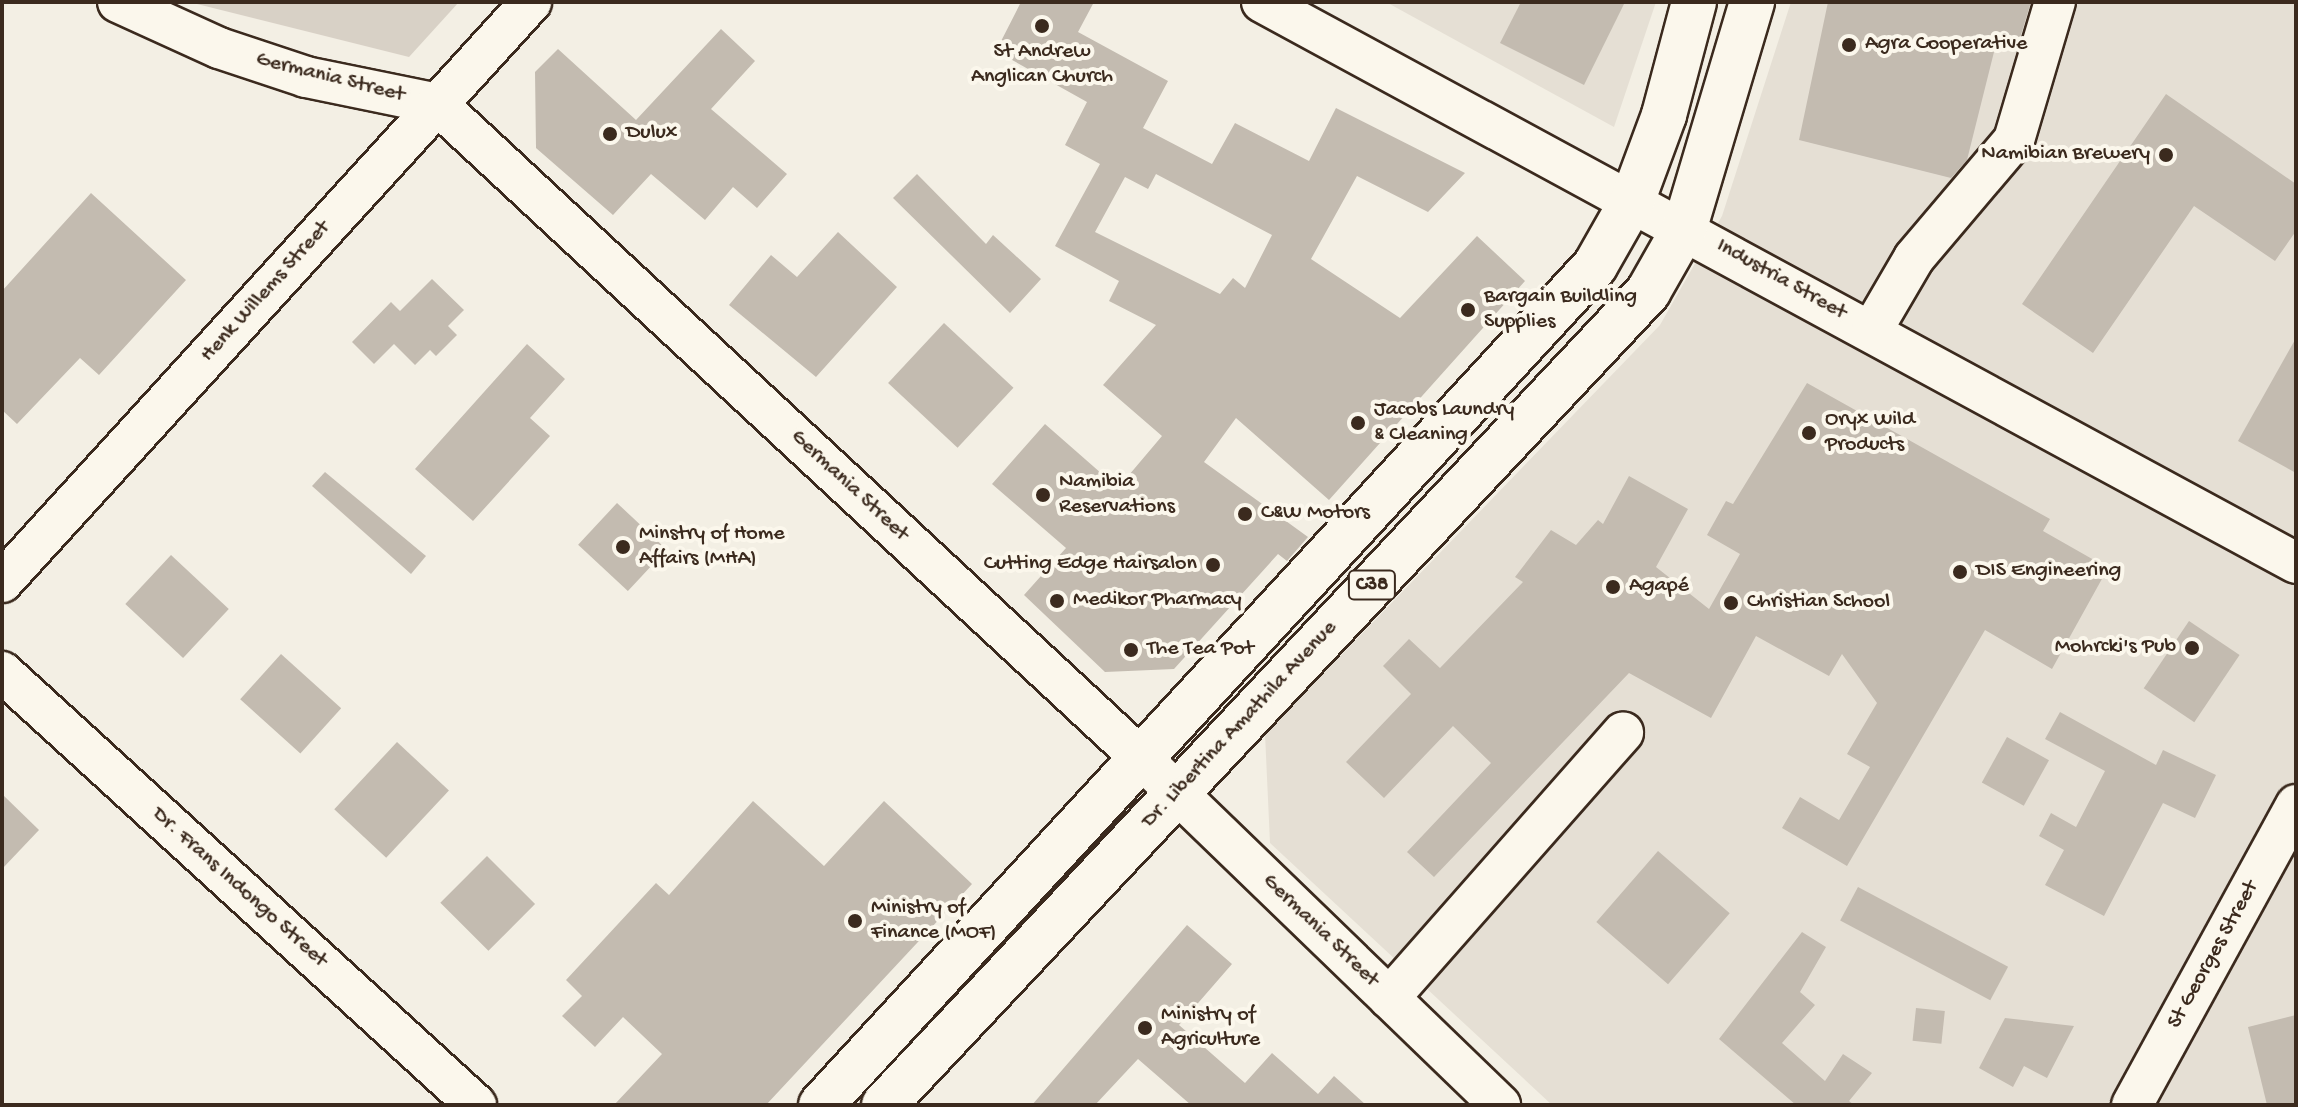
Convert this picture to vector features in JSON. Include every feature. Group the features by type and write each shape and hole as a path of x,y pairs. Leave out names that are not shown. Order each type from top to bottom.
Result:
{"main road":[{"name":"C38","path":"821,1105 1595,266 1633,199 1664,115 1694,2"},
{"name":"Dr. Libertina Amathila Avenue","path":"884,1105 1648,292 1685,227 1752,2"}],"street":[{"name":"Germania Street","path":"118,2 219,48 306,77 437,104 1140,757 1497,1104"},
{"name":"Henk Willems Street","path":"2,582 531,2"},
{"name":"Industria Street","path":"1262,2 1685,227 2296,563"},
{"path":"1872,330 1914,258 2014,140 2055,2"},
{"name":"Dr. Frans Indongo Street","path":"2,672 476,1105"},
{"path":"1389,998 1623,733"},
{"name":"St Georges Street","path":"2140,1102 2296,805"}],"shaded area":[{"path":"189,2 459,2 409,57"},
{"path":"1386,2 1656,2 1614,127"},
{"path":"1791,2 2296,2 2296,1105 1552,1105 1270,843 1265,734 1660,325 1722,216"}],"building":[{"path":"1021,2 1094,2 1078,32 1168,81 1143,128 1212,164 1235,123 1309,161 1336,108 1465,173 1428,212 1357,176 1311,259 1400,318 1477,236 1525,281 1329,500 1236,418 1204,462 1308,537 1287,561 1278,554 1174,669 1105,672 1024,595 1066,548 992,484 1045,424 1118,488 1162,436 1103,385 1156,325 1109,301 1119,281 1055,246 1100,164 1065,145 1087,102 996,51","holes":["1156,174 1272,235 1245,288 1233,278 1220,294 1095,232 1125,177 1148,189"]},
{"path":"1521,2 1625,2 1584,85 1500,43"},
{"path":"1828,2 2031,2 2020,38 1999,32 1967,160 1951,178 1799,140"},
{"path":"721,29 755,61 711,109 787,174 757,208 733,187 705,220 651,174 613,215 536,148 535,72 558,49 636,120"},
{"path":"2166,94 2296,184 2296,231 2275,261 2194,206 2093,353 2022,304"},
{"path":"917,174 986,244 993,235 1041,279 1010,313 893,198"},
{"path":"91,193 186,280 99,375 80,358 17,424 2,410 2,291"},
{"path":"838,232 897,287 816,377 729,305 771,255 797,277"},
{"path":"432,279 464,310 448,326 457,335 436,356 430,350 415,365 394,344 374,364 352,342 391,302 400,311"},
{"path":"944,323 1013,388 958,448 888,383"},
{"path":"2296,338 2296,473 2238,441"},
{"path":"527,344 565,379 530,418 550,436 473,521 415,469"},
{"path":"1807,383 2050,519 2043,531 2108,568 2052,669 1985,630 1847,866 1782,828 1800,797 1839,820 1870,767 1847,754 1877,703 1842,654 1829,676 1756,636 1711,718 1629,673 1434,877 1407,852 1491,763 1453,726 1384,798 1346,762 1411,694 1383,666 1409,639 1440,668 1523,582 1515,577 1551,530 1576,545 1598,520 1603,524 1629,476 1688,509 1656,567 1709,609 1740,554 1707,535 1726,501 1733,504"},
{"path":"325,472 426,556 411,574 312,486"},
{"name":"Minstry of Home Affairs (MHA)","path":"617,503 667,549 628,591 578,545"},
{"path":"171,555 229,609 183,658 125,604"},
{"path":"2189,621 2240,655 2194,722 2144,688"},
{"path":"281,654 341,708 300,754 240,699"},
{"path":"2060,712 2156,765 2163,750 2216,775 2195,818 2163,803 2104,916 2045,885 2064,850 2039,836 2051,813 2076,827 2105,771 2045,739"},
{"path":"2007,737 2049,760 2024,806 1982,782"},
{"path":"397,742 449,790 386,858 334,809"},
{"path":"2,794 39,830 2,869"},
{"name":"Ministry of Finance (MOF)","path":"753,801 824,866 884,801 972,884 766,1105 614,1105 662,1054 623,1017 595,1047 562,1016 582,996 566,980 656,883 669,895"},
{"path":"1658,851 1730,913 1668,984 1596,922"},
{"path":"487,856 535,904 488,951 440,903"},
{"path":"1858,887 2008,967 1990,1000 1840,921"},
{"path":"1187,925 1232,964 1179,1025 1245,1083 1272,1053 1318,1094 1334,1076 1366,1105 1191,1105 1138,1059 1095,1105 1032,1105"},
{"path":"1802,932 1826,947 1800,992 1815,1005 1782,1043 1825,1081 1843,1054 1872,1073 1849,1101 1854,1105 1796,1105 1719,1039"},
{"path":"1916,1008 1945,1011 1941,1044 1913,1041"},
{"path":"2296,1015 2296,1105 2267,1105 2248,1027"},
{"path":"2005,1018 2074,1026 2047,1078 2024,1066 2013,1087 1979,1068"}],"place":[{"name":"St Andrew Anglican Church","path":"1042,26"},
{"name":"Agra Cooperative","path":"1849,45"},
{"name":"Dulux","path":"610,134"},
{"name":"Namibian Brewery","path":"2166,155"},
{"name":"Bargain Buildling Supplies","path":"1468,310"},
{"name":"Jacobs Laundry & Cleaning","path":"1358,423"},
{"name":"Oryx Wild Products","path":"1809,433"},
{"name":"Namibia Reservations","path":"1043,495"},
{"name":"C&W Motors","path":"1245,514"},
{"name":"Minstry of Home Affairs (MHA)","path":"623,547"},
{"name":"Cutting Edge Hairsalon","path":"1213,565"},
{"name":"DIS Engineering","path":"1960,572"},
{"name":"Agapé","path":"1613,587"},
{"name":"Medikor Pharmacy","path":"1057,601"},
{"name":"Christian School","path":"1731,603"},
{"name":"Mohrcki's Pub","path":"2192,648"},
{"name":"The Tea Pot","path":"1131,650"},
{"name":"Ministry of Finance (MOF)","path":"855,921"},
{"name":"Ministry of Agriculture","path":"1145,1028"}]}
